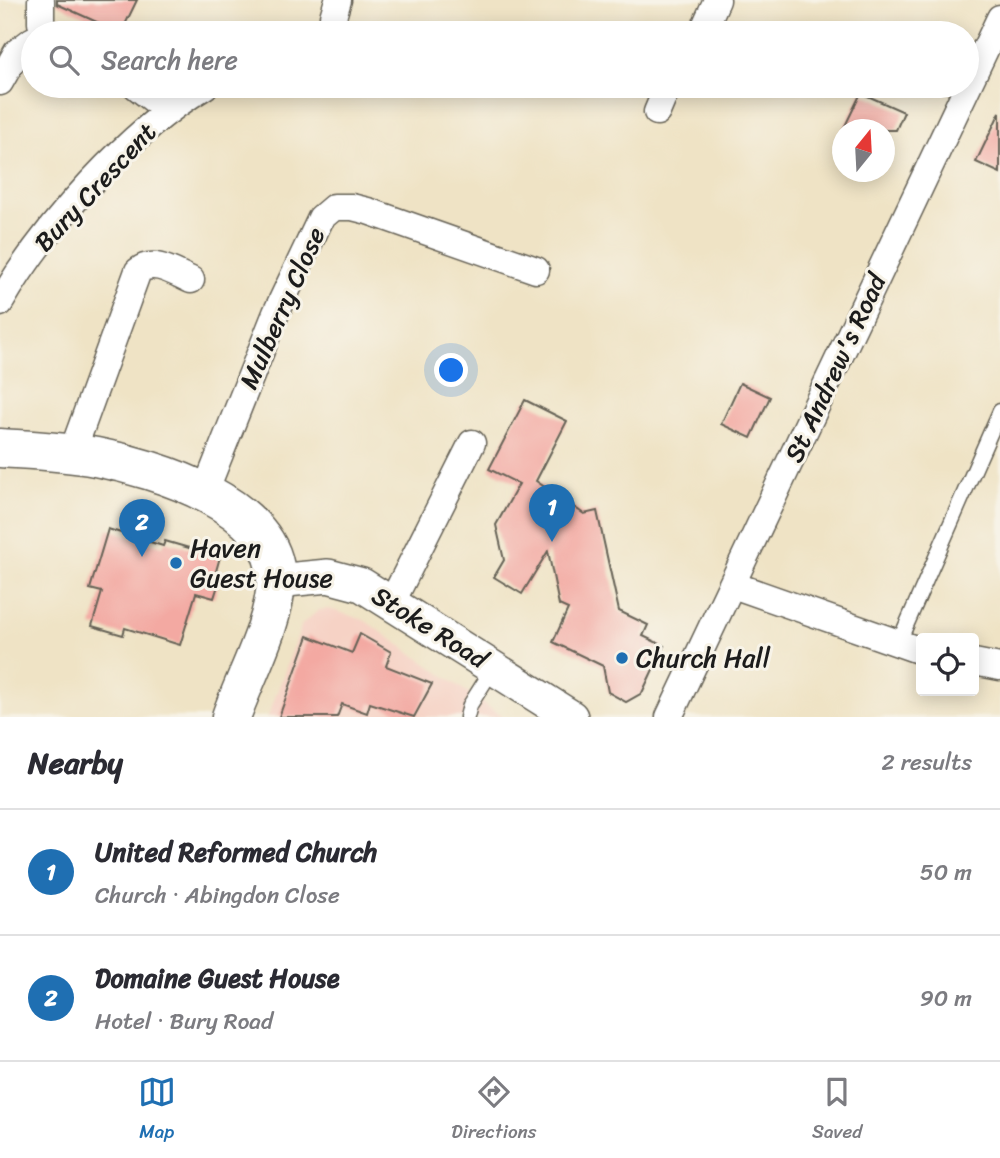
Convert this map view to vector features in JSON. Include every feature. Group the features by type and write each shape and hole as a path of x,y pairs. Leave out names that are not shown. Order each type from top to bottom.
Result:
{"main road":[{"path":"0,448 72,453 138,467 204,494 253,524 270,551 276,581 270,614 231,717"}],"street":[{"path":"41,0 41,21"},
{"path":"333,21 338,0"},
{"path":"707,21 717,0"},
{"name":"St Andrew's Road","path":"979,63 1000,18"},
{"path":"0,82 21,49"},
{"path":"152,98 167,110"},
{"name":"Bury Crescent","path":"0,303 55,224 167,110 186,98"},
{"path":"657,112 663,98"},
{"name":"St Andrew's Road","path":"669,717 962,98"},
{"name":"Mulberry Close","path":"204,494 276,313 312,234 328,211 343,206 368,211 536,270"},
{"path":"72,453 138,271 145,265 156,265 191,280"},
{"path":"392,602 472,443"},
{"name":"Stoke Road","path":"276,581 318,576 338,577 362,585 572,717"},
{"path":"733,585 910,648"},
{"path":"979,663 1000,667"}],"lane":[{"path":"910,648 1000,411"},
{"path":"467,717 470,705 494,667"}],"shaded area":[{"path":"329,609 364,620 503,717 268,717 302,624 319,610"}],"building":[{"path":"57,0 137,0 127,21 95,21 57,4"},
{"path":"859,98 872,98 904,112 896,130 895,119 848,119"},
{"path":"1000,112 1000,173 976,162"},
{"path":"740,383 770,397 751,438 721,424"},
{"path":"525,400 567,421 536,481 584,514 597,511 619,611 648,625 643,636 664,646 642,693 626,702 608,692 603,666 553,642 568,609 559,605 548,551 522,594 494,577 504,560 496,525 519,484 489,469"},
{"path":"108,529 163,546 165,541 220,557 216,571 222,573 214,598 196,593 180,645 125,628 123,635 92,626 102,592 90,589"},
{"path":"360,634 391,652 386,666 432,684 414,717 370,703 367,713 342,704 337,717 279,717 308,636 352,653"}],"place":[{"name":"United Reformed Church","path":"552,542"},
{"name":"Domaine Guest House","path":"142,557"},
{"name":"Haven Guest House","path":"176,563"},
{"name":"Church Hall","path":"622,658"}]}
